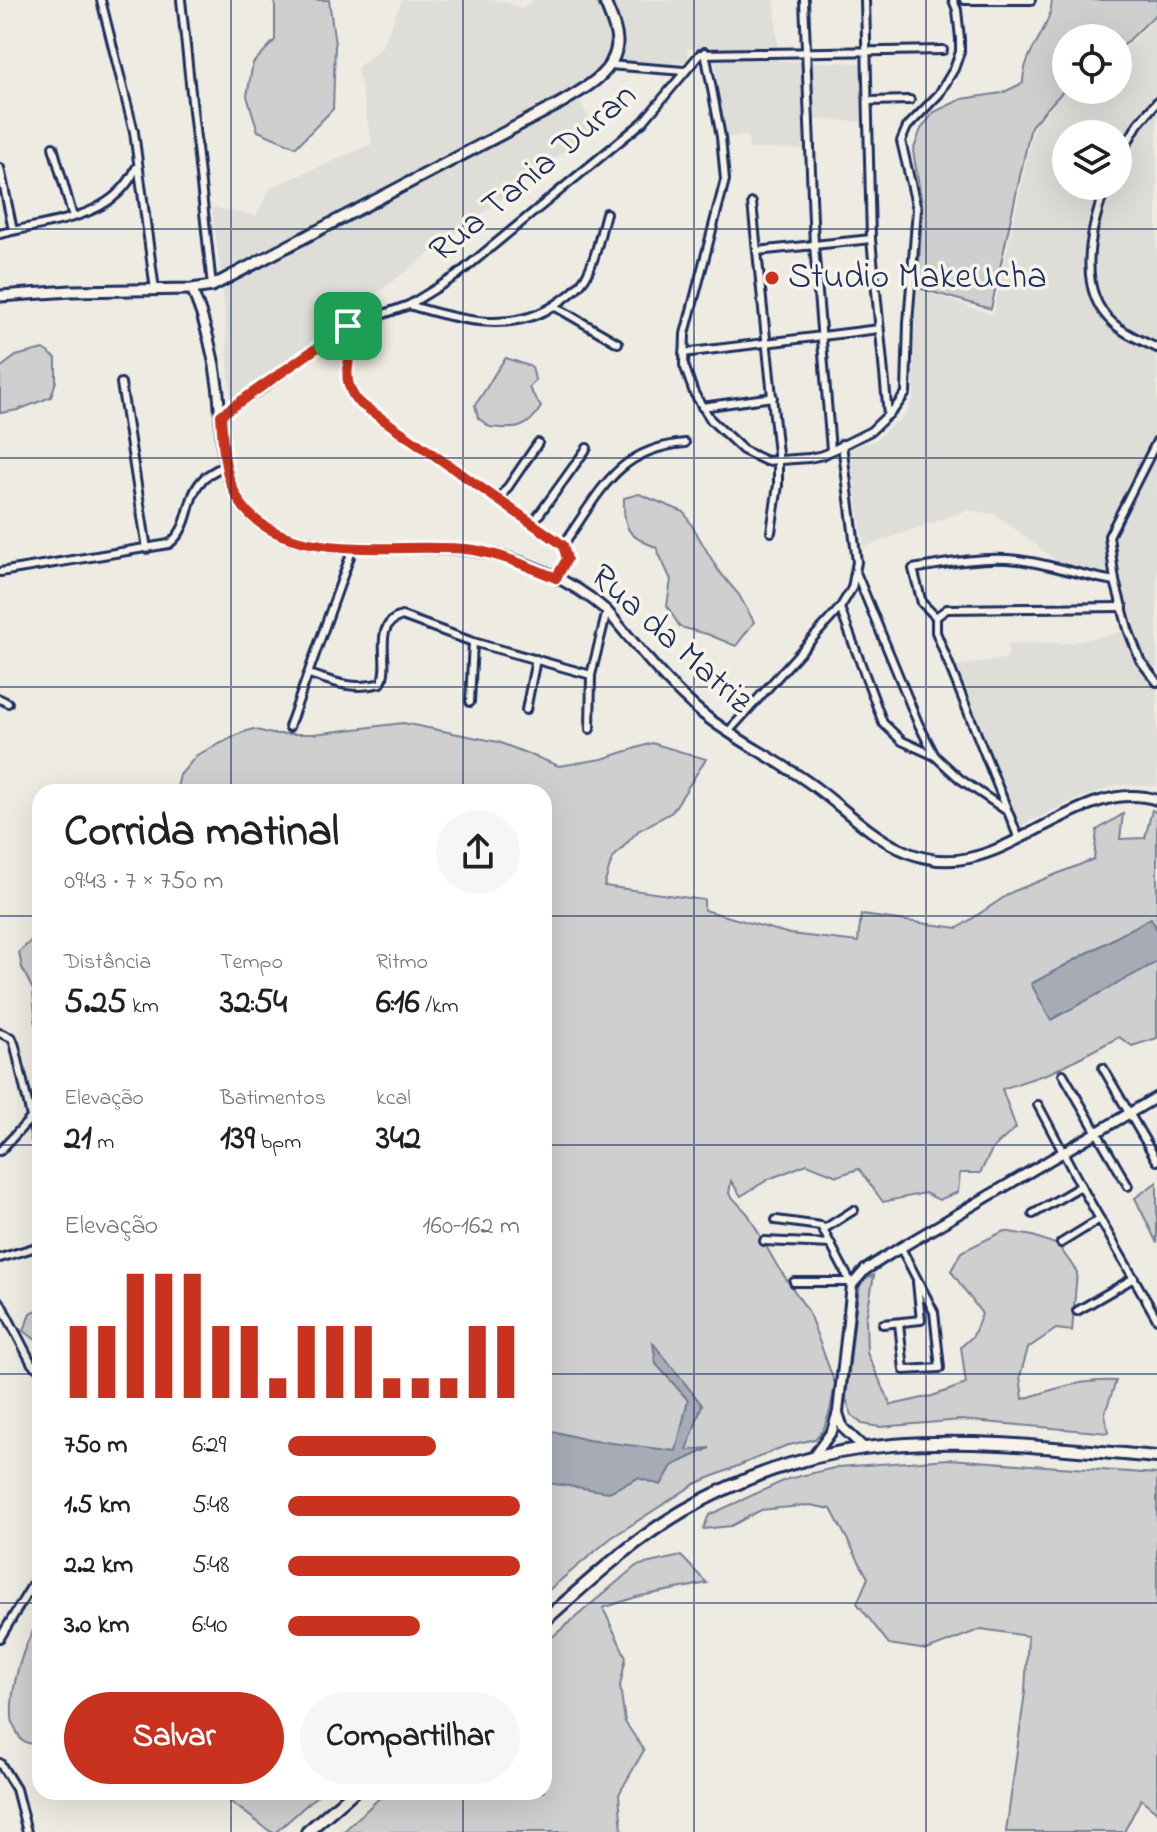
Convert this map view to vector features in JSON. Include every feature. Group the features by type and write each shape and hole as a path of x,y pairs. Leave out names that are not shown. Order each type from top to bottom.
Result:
{"main road":[{"path":"0,296 212,286 557,105 591,84 609,65 617,46 604,0"},
{"path":"552,1614 618,1558 681,1512 739,1484 813,1457 901,1443 967,1442 1157,1457"},
{"path":"307,1832 344,1800"}],"street":[{"path":"101,0 134,132 155,290"},
{"path":"181,0 212,286"},
{"path":"804,0 814,245 831,450"},
{"path":"865,0 871,239 888,415"},
{"path":"943,50 807,54 705,52 721,137 725,180 688,320 683,353 688,379 702,407 721,432 743,450 766,461 809,458 831,450 871,431 902,399 908,383 908,323 917,218 916,199 901,141 907,127 939,94 954,69 960,52 959,23 953,0"},
{"path":"964,0 1031,0"},
{"name":"Rua Tania Duran","path":"221,415 348,326 409,305 465,269 607,154 659,105 684,71 705,52"},
{"path":"609,65 684,71"},
{"path":"869,101 910,100"},
{"path":"1132,134 1157,102"},
{"path":"53,147 73,217"},
{"path":"0,234 73,217 111,200 131,179 137,164"},
{"path":"0,168 13,230"},
{"path":"1101,200 1091,244 1093,297 1113,323 1156,345"},
{"path":"752,203 779,461 771,532"},
{"path":"409,305 480,322 531,318 554,306 579,286 586,276 606,213"},
{"path":"757,251 871,239"},
{"name":"Rua da Matriz","path":"192,289 209,337 226,465 237,497 257,520 287,537 353,548 432,547 476,551 519,563 582,591 607,611 681,695 728,732 808,782 881,840 918,857 944,861 971,858 1097,802 1116,797 1146,796 1157,800"},
{"path":"554,306 618,343"},
{"path":"348,326 351,341 346,378 358,402 563,545 567,559 556,578"},
{"path":"683,353 879,329"},
{"path":"121,383 147,549"},
{"path":"702,407 773,397"},
{"path":"1157,441 1110,529 1109,546 1115,581 1140,660 1157,682"},
{"path":"499,500 538,443"},
{"path":"563,545 623,464 652,448 685,443"},
{"path":"728,732 840,608 852,588 856,574 856,551 842,444"},
{"path":"533,523 587,448"},
{"path":"0,572 169,544 184,529 196,489 210,474 226,465"},
{"path":"289,727 353,548"},
{"path":"1019,839 936,632 936,617 922,603 913,569 971,560 1018,560 1084,577 1115,581"},
{"path":"856,574 913,713 935,756"},
{"path":"936,617 954,608 1123,607"},
{"path":"840,608 883,723 902,741 935,756 960,779 1007,811"},
{"path":"590,729 591,675 607,611"},
{"path":"309,674 343,685 363,687 381,683 386,671 384,632 396,617 409,617 473,642 591,675"},
{"path":"470,702 473,642"},
{"path":"526,710 536,659"},
{"path":"0,699 8,703"},
{"path":"0,1033 12,1038 15,1046 32,1127"},
{"path":"1103,1068 1157,1161"},
{"path":"1063,1074 1128,1186"},
{"path":"794,1282 851,1283 865,1270 901,1248 1157,1097"},
{"path":"1038,1105 1061,1152 1157,1319"},
{"path":"0,1151 30,1119"},
{"path":"1033,1214 1081,1186"},
{"path":"824,1229 854,1210"},
{"path":"1061,1243 1100,1219"},
{"path":"776,1220 817,1224 824,1229 851,1283 838,1412 832,1431 813,1457"},
{"path":"764,1241 831,1244"},
{"path":"0,1258 32,1248"},
{"path":"899,1323 904,1370 940,1368 934,1312 901,1248"},
{"path":"1077,1311 1134,1278"},
{"path":"883,1324 921,1320 917,1279"},
{"path":"0,1302 32,1364"},
{"path":"838,1412 843,1428 863,1447"},
{"path":"0,1638 32,1585"},
{"path":"0,1763 16,1789 27,1832"}],"shaded area":[{"path":"275,0 329,0 335,44 333,109 296,147 258,131 247,96 253,63 275,40"},
{"path":"402,0 492,0 522,9 533,0 775,0 778,61 863,63 865,122 806,119 806,149 749,149 748,136 726,137 713,47 687,49 689,60 665,65 629,62 611,50 593,78 574,92 595,128 231,404 223,292 212,207 256,216 270,188 372,144 357,68 381,48"},
{"path":"1052,0 1157,0 1157,13 1132,37 1132,24 1052,24 1052,103 1031,126 991,309 918,288 922,204 913,151 921,129 934,112 962,99 1002,93 1023,83 1027,61 1050,12"},
{"path":"1157,16 1157,786 1117,785 1075,800 1020,826 957,666 1008,658 1008,643 1071,643 1122,632 1110,579 1068,569 995,514 968,510 864,547 849,447 874,441 904,416 914,397 917,289 993,315 1034,126 1054,104 1132,104 1132,41"},
{"path":"43,349 56,358 56,381 51,397 18,410 0,413 0,368 16,356"},
{"path":"506,358 532,367 535,380 529,388 541,407 531,420 520,427 490,427 478,418 475,405"},
{"path":"639,494 684,512 718,570 739,595 754,622 736,646 680,627 667,606 671,580 656,547 633,535 626,524 624,498"},
{"path":"403,723 498,742 559,766 602,759 652,743 706,759 672,812 638,831 612,859 604,886 704,900 704,910 790,934 858,942 861,915 958,928 1012,892 1094,859 1097,830 1123,814 1120,839 1145,838 1152,810 1157,813 1157,1038 1132,1046 1119,1037 1052,1072 1002,1089 1016,1128 993,1148 980,1173 960,1173 958,1192 939,1200 925,1193 883,1202 859,1169 837,1176 807,1164 769,1179 741,1196 731,1181 729,1194 748,1214 776,1264 808,1311 820,1343 835,1384 823,1430 815,1439 785,1446 695,1484 611,1538 552,1587 552,784 178,784 180,775 197,755 241,733 253,729 272,734 314,734"},
{"path":"1151,918 1157,930 1157,962 1051,1020 1031,984"},
{"path":"32,940 32,988 22,968 19,952"},
{"path":"1157,1182 1157,1243 1135,1198"},
{"path":"1004,1231 1033,1236 1058,1245 1077,1272 1072,1331 1056,1329 1028,1348 1020,1376 1023,1399 1080,1383 1116,1381 1105,1413 1108,1433 961,1420 880,1427 862,1424 852,1415 846,1399 861,1280 874,1275 866,1319 867,1353 891,1405 932,1396 966,1384 961,1347 973,1336 982,1314 951,1271 961,1252"},
{"path":"32,1312 32,1337 24,1331"},
{"path":"653,1343 702,1405 687,1450 710,1448 672,1466 661,1485 638,1478 609,1492 552,1484 552,1431 588,1440 676,1451 688,1400 656,1364"},
{"path":"949,1459 1157,1474 1157,1812 1141,1799 1124,1832 1006,1832 1025,1692 1028,1636 981,1629 927,1650 889,1644 857,1603 868,1578 831,1509 810,1505 761,1510 731,1526 703,1529 709,1515 788,1479 838,1467"},
{"path":"681,1556 707,1583 636,1597 603,1608 626,1657 620,1686 625,1722 644,1750 619,1794 622,1832 343,1832 377,1800 552,1800 552,1637 636,1566"},
{"path":"32,1633 32,1744 22,1741 12,1717 15,1680"},
{"path":"228,1800 312,1800 276,1832 271,1832"}],"place":[{"name":"Studio MakeUcha","path":"772,278"}],"route":[{"path":"348,326 351,341 346,378 352,395 365,409 563,545 567,552 566,564 556,578 497,555 476,551 432,547 353,548 309,542 276,532 245,509 230,481 221,415 348,326"}]}
